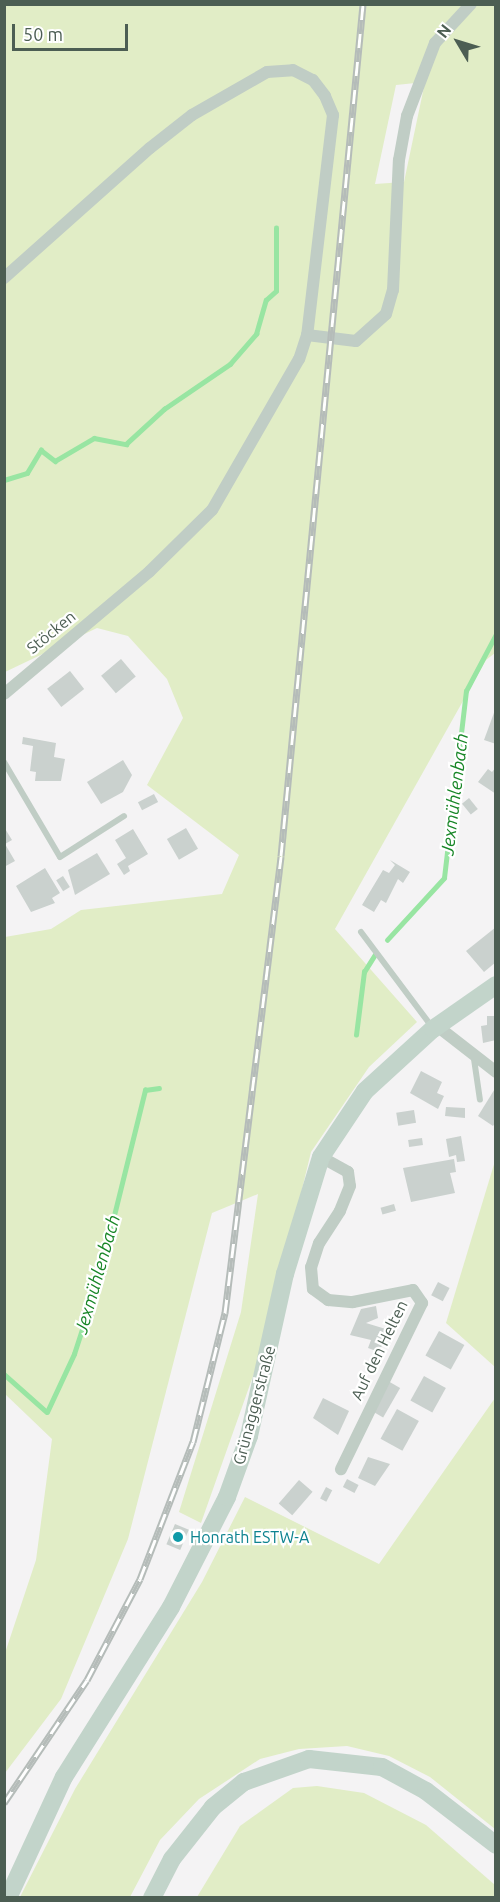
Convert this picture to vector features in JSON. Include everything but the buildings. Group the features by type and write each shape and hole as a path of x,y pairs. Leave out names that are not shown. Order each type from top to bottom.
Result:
{"street":[{"path":"307,335 356,342 386,314 393,290 399,160 407,116 435,43 471,4"},
{"name":"Stöcken","path":"4,278 192,115 267,72 293,70 313,80 333,115 321,181 307,335 299,359 212,510 172,552 4,694"},
{"name":"Grünaggerstraße","path":"11,1892 64,1777 171,1607 227,1497 249,1436 285,1274 321,1157 365,1091 435,1027 495,985"},
{"path":"435,1027 474,1059 495,1072"},
{"name":"Auf den Helten","path":"321,1157 348,1172 350,1186 340,1212 319,1243 311,1267 313,1289 328,1300 353,1302 413,1290 422,1303 341,1470"},
{"path":"152,1898 172,1859 213,1807 244,1782 309,1758 382,1767 426,1791 495,1845"}],"lane":[{"path":"4,762 60,857 124,816"},
{"path":"361,932 435,1027"},
{"path":"474,1059 480,1100"}],"green space":[{"path":"5,5 495,5 495,653 486,660 335,929 417,1022 369,1067 311,1152 265,1342 201,1523 179,1512 241,1312 258,1194 212,1213 128,1539 61,1699 5,1773 5,1653 36,1560 52,1439 5,1394 5,937 51,929 81,910 222,894 239,855 147,785 183,718 167,679 128,636 97,628 5,672","holes":["425,82 404,182 375,184 396,85"]},
{"path":"495,1161 495,1367 446,1323"},
{"path":"495,1398 495,1829 430,1777 389,1756 347,1746 299,1749 260,1759 199,1799 160,1840 130,1897 20,1897 75,1789 202,1582 245,1497 379,1564"},
{"path":"317,1786 364,1793 426,1825 495,1885 495,1897 197,1897 240,1826 293,1788"}],"waterway":[{"path":"4,480 27,473 41,450 55,461 94,438 126,444 164,409 230,364 256,334 266,300 276,291 276,228"},
{"name":"Jexmühlenbach","path":"387,940 444,878 466,691 496,634"},
{"path":"356,1035 364,972 376,953"},
{"name":"Jexmühlenbach","path":"4,1374 47,1412 74,1354 98,1280 145,1090 159,1088"}],"railway":[{"path":"4,1803 87,1680 140,1579 193,1442 225,1313 281,856 363,4"}],"place":[{"name":"Honrath ESTW-A","path":"178,1537"}]}
